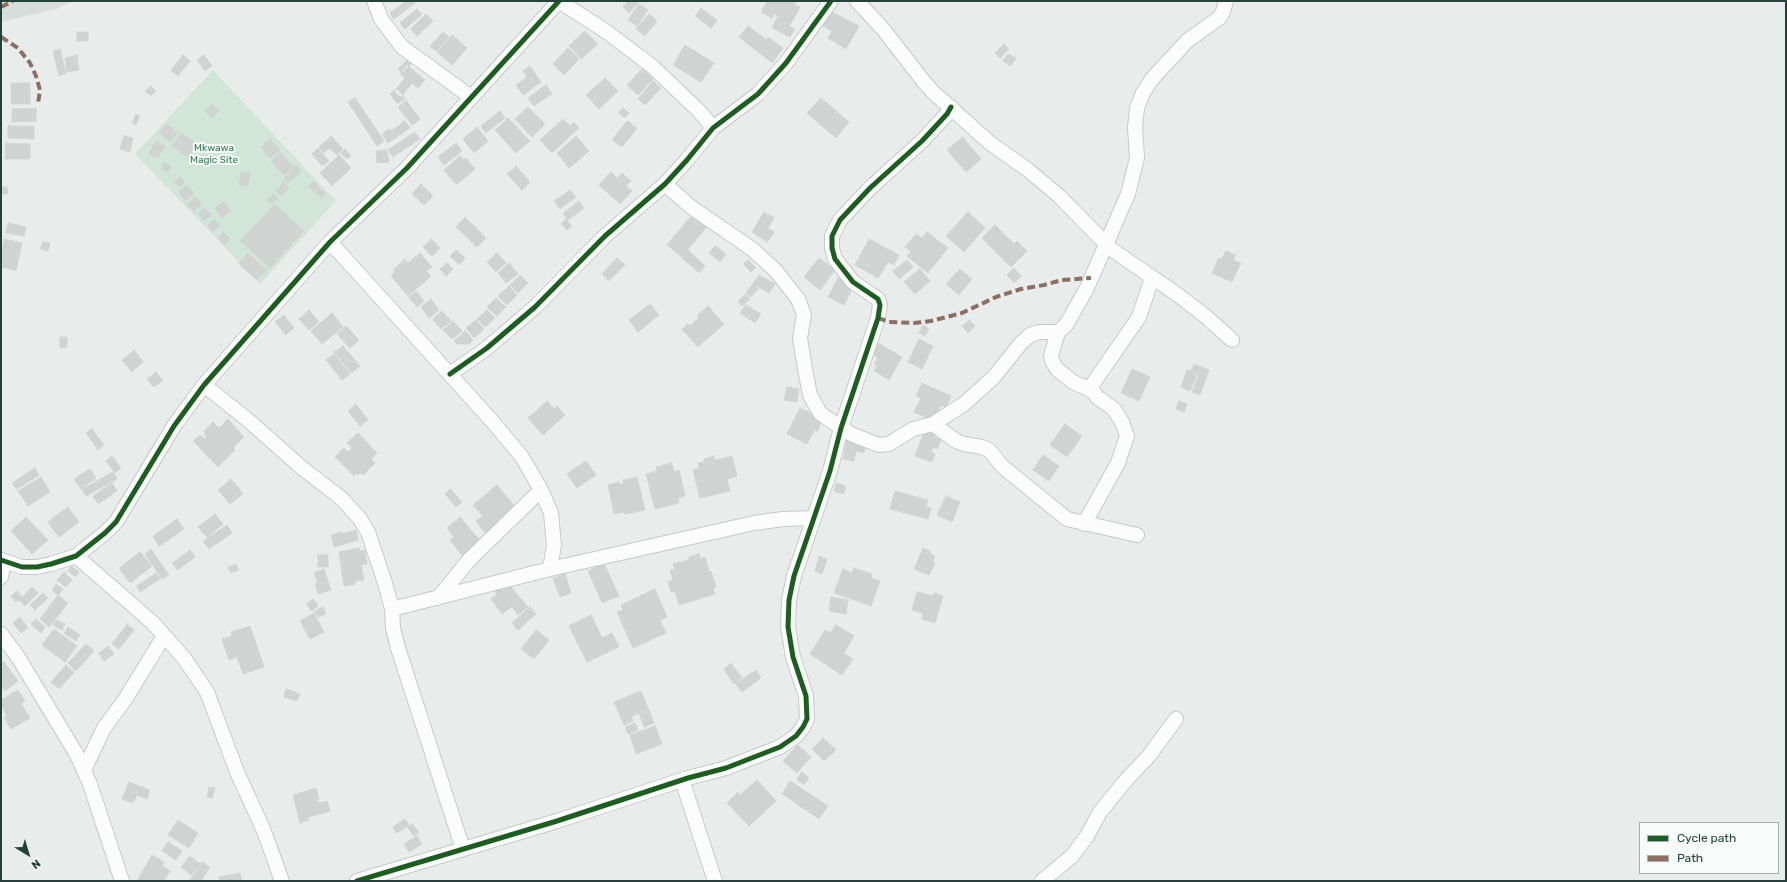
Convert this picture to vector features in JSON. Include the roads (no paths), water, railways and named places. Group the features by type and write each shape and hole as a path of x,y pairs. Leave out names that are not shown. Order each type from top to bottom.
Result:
{"street":[{"path":"374,1 381,19 402,47 471,97"},
{"path":"1,577 3,561 18,566 37,567 76,556 96,542 116,522 174,426 204,385 330,242 407,168 559,1 608,32 652,67 700,112 713,128"},
{"path":"450,374 475,358 535,308 605,236 664,184 687,160 713,128 749,102 773,79 831,1"},
{"path":"857,1 894,42 924,82 990,143 1028,170 1059,196 1119,256 1204,315 1232,340"},
{"path":"1084,524 1118,464 1126,436 1122,422 1114,409 1097,397 1092,391 1073,382 1058,370 1053,363 1051,356 1058,332 1066,325 1075,310 1128,194 1137,158 1135,128 1137,108 1144,93 1152,80 1187,41 1219,18 1223,12 1226,1"},
{"path":"357,881 758,757 789,742 803,727 807,719 806,696 793,657 788,627 789,600 794,576 830,471 841,428 878,318 880,305 878,299 854,282 835,259 832,248 832,236 840,220 870,188 922,141 951,107"},
{"path":"664,184 691,207 752,249 776,271 792,289 798,299 804,315 800,338 810,395 820,413 853,435 883,445 889,444 914,429 933,424 964,404 981,389 994,377 1021,343 1030,335 1039,332 1058,332"},
{"path":"330,242 450,374 522,457 541,490 551,513 554,545 550,569"},
{"path":"1092,391 1092,384 1139,317 1152,278"},
{"path":"204,385 341,498 360,519 368,532 392,609 393,628 398,648 463,849"},
{"path":"933,424 956,441 986,448 1003,467 1025,487 1048,503 1059,515 1084,524 1137,535"},
{"path":"438,598 469,560 541,490"},
{"path":"392,609 550,569 754,523 783,519 814,518"},
{"path":"76,556 153,623 184,658 207,692 237,772 264,831 282,881"},
{"path":"1,634 18,657 77,755 84,770 122,881"},
{"path":"84,770 104,728 126,698 164,636"},
{"path":"1042,881 1072,856 1087,836 1100,812 1126,780 1148,757 1176,720"},
{"path":"682,780 715,881"}],"park label":[{"name":"Mkwawa Magic Site","path":"214,154"}]}
